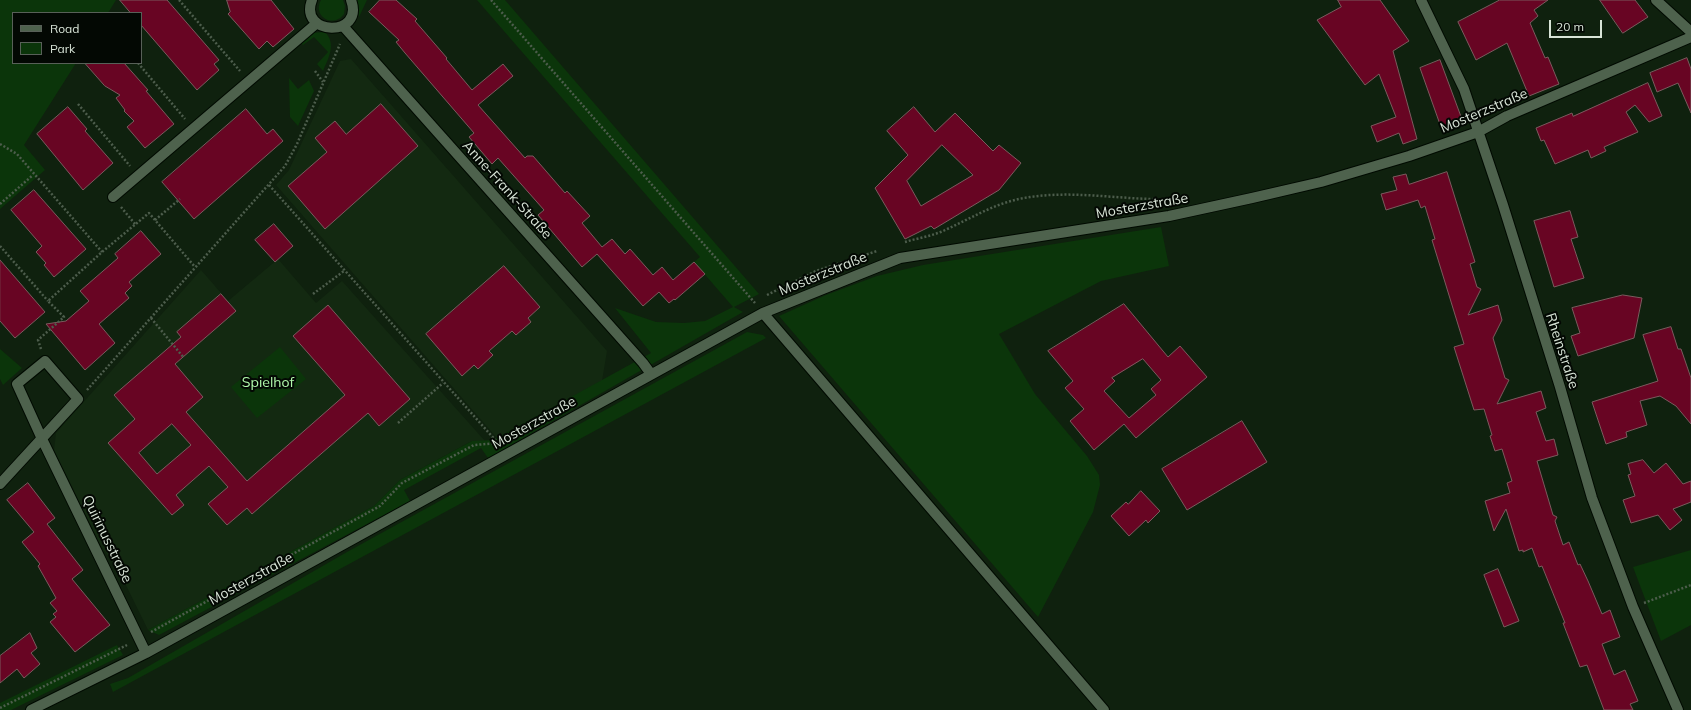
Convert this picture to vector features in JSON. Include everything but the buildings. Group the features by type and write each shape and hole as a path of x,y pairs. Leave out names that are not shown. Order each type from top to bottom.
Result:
{"street":[{"path":"311,1 311,13 317,23 329,29 345,28 352,16 353,9 351,0"},
{"name":"Rheinstraße","path":"1422,0 1464,89 1503,205 1560,387 1592,498 1633,607 1678,710"},
{"path":"1656,0 1691,32"},
{"path":"113,197 317,23"},
{"name":"Anne-Frank-Straße","path":"345,28 643,363 651,374"},
{"name":"Mosterzstraße","path":"32,710 146,653 763,313 900,258 1169,216 1321,182 1409,156 1478,132 1507,116 1691,37"},
{"path":"763,313 1104,710"},
{"path":"0,484 78,399 45,361"},
{"name":"Quirinusstraße","path":"45,361 17,384 42,439 146,653"}],"path":[{"path":"178,0 249,81"},
{"path":"491,0 763,313"},
{"path":"78,399 270,185 285,166 297,144 345,28"},
{"path":"139,64 193,129"},
{"path":"315,72 323,82"},
{"path":"78,104 139,176"},
{"path":"0,144 17,154 33,175 102,252"},
{"path":"0,204 33,175"},
{"path":"270,185 506,455"},
{"path":"899,244 944,230 984,210 1023,198 1056,194 1154,200 1181,199"},
{"path":"113,197 135,224"},
{"path":"155,220 180,199"},
{"path":"48,301 102,252 149,213 195,267"},
{"path":"0,246 64,317 38,340 45,361"},
{"path":"761,298 816,272 884,248"},
{"path":"313,294 344,271"},
{"path":"747,305 754,301"},
{"path":"151,318 184,358"},
{"path":"398,423 443,383"},
{"path":"0,708 140,638 380,506 402,483 474,445 497,443 504,439"},
{"path":"1633,607 1691,585"}],"shaded area":[{"path":"351,59 607,351 602,381 497,438 276,185 289,170 340,61"},
{"path":"278,259 316,303 342,281 485,441 472,441 400,480 374,506 148,630 119,571 101,546 54,450 56,433 201,270 228,301"}],"green space":[{"path":"0,0 116,0 109,12 12,12 12,64 75,64 24,145 45,170 0,209"},
{"path":"321,0 343,0 345,6 344,14 334,20 325,19 319,11"},
{"path":"356,0 367,0 359,17"},
{"path":"477,0 505,0 759,294 734,307 743,312 488,458 481,448 404,490 410,501 159,635 148,630 374,506 400,480 472,441 493,440 651,353 615,308 656,322 684,323 705,321 733,307 694,262 700,257"},
{"path":"325,32 329,37 331,46 329,57 323,71 317,64 328,52 314,37 303,45 300,42 310,33"},
{"path":"289,78 298,89 309,80 314,91 298,126 290,117"},
{"path":"1161,227 1169,266 1101,281 999,334 1035,394 1087,456 1099,475 1100,485 1093,512 1038,617 779,316 826,295 877,276 923,265"},
{"path":"747,332 763,335 766,338 113,692 110,684 128,678 347,552"},
{"name":"Spielhof","path":"280,347 306,379 257,418 231,387"},
{"path":"0,349 22,368 3,385 0,379"},
{"path":"1691,550 1691,625 1661,641 1633,567"},
{"path":"117,645 123,655 11,710 0,710 0,703"}]}
